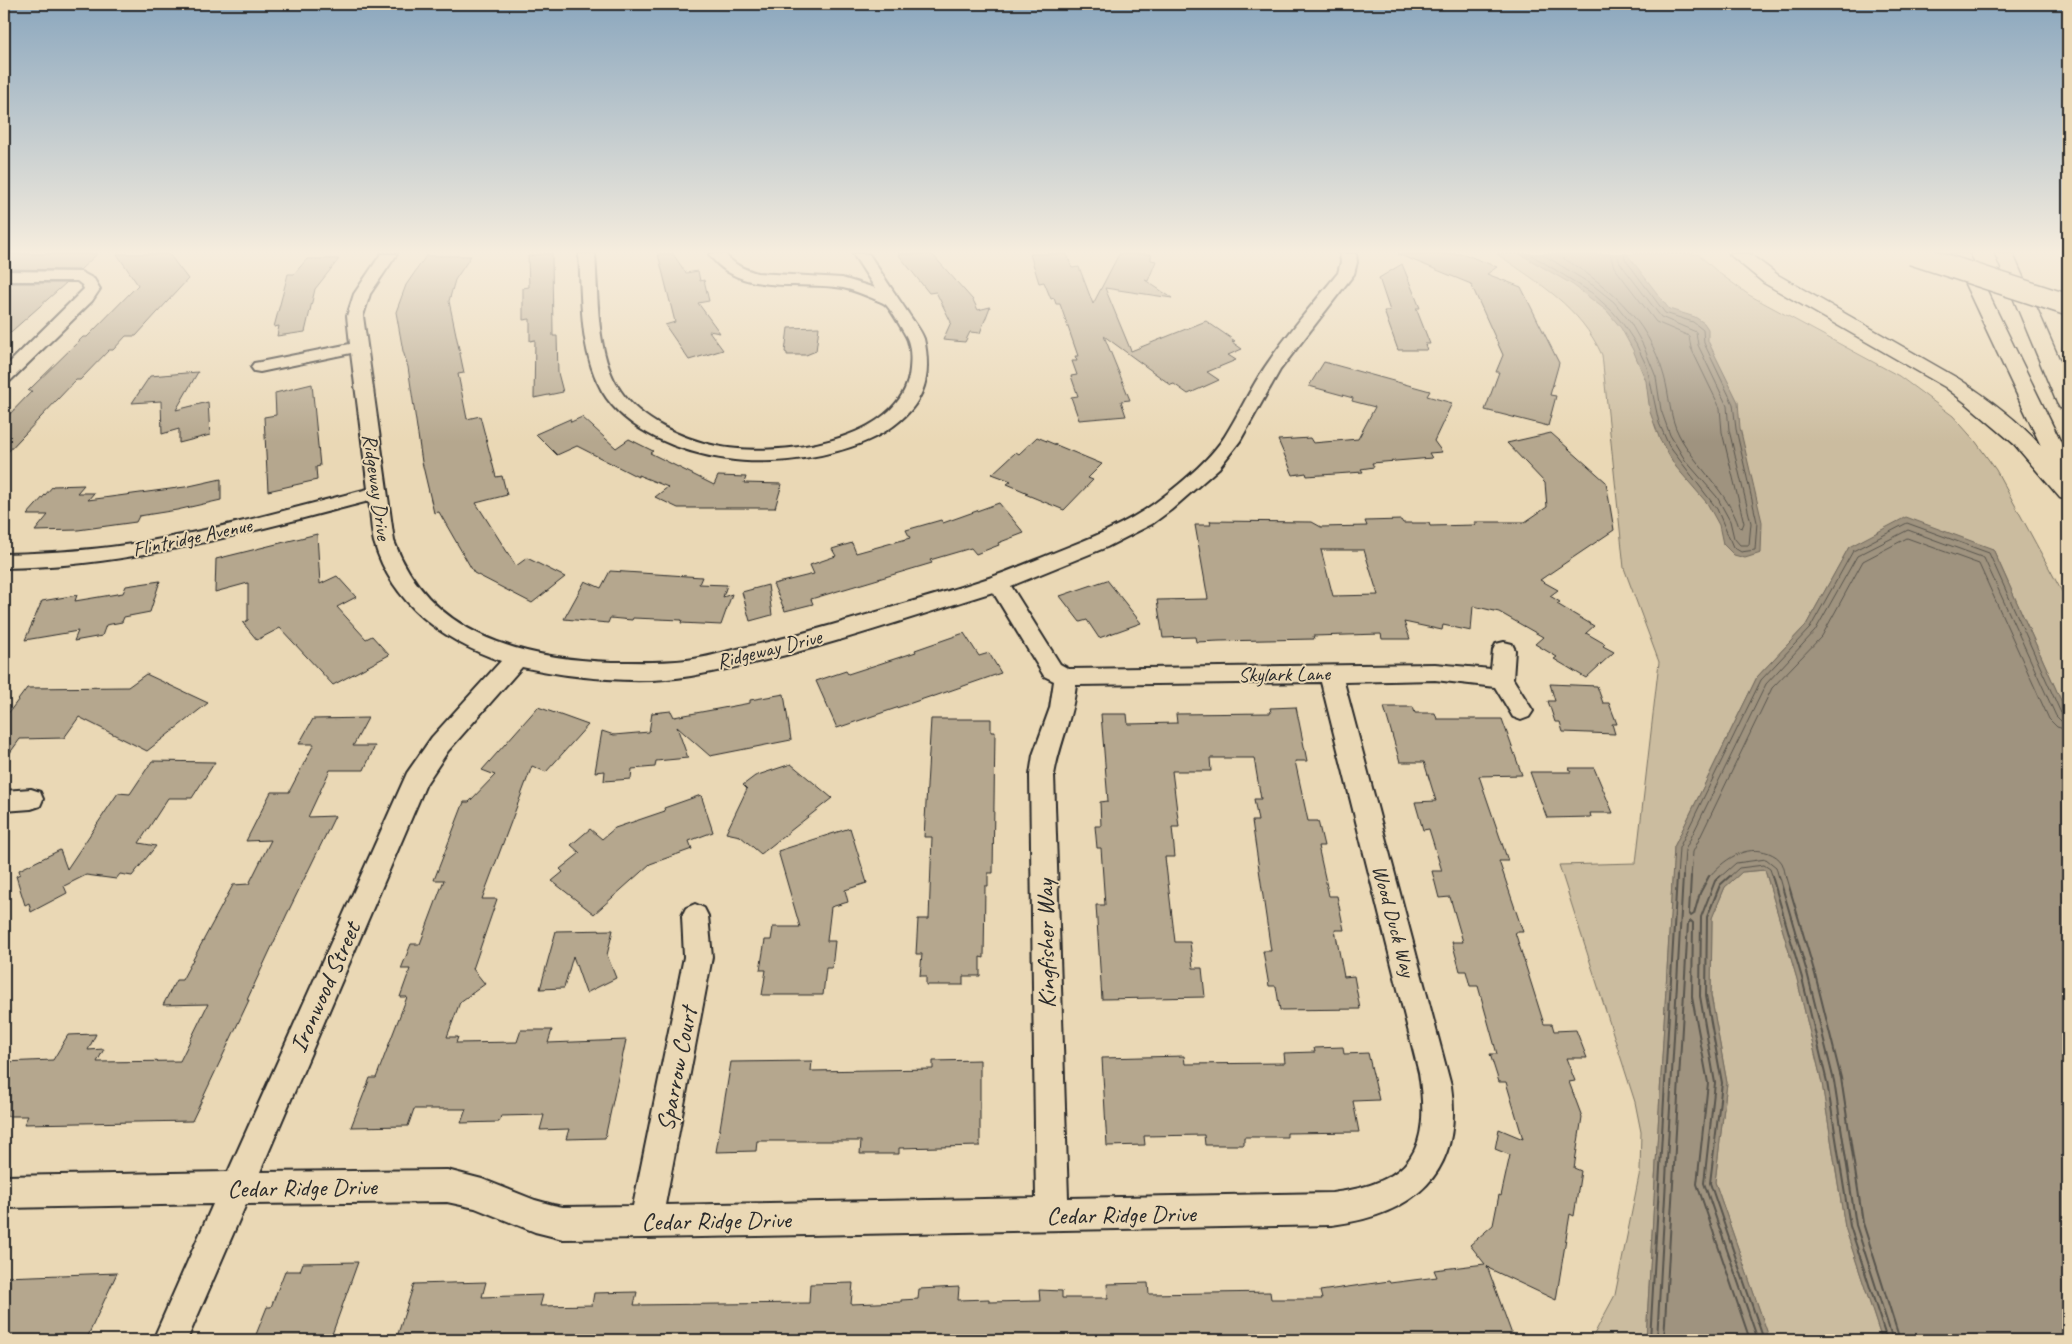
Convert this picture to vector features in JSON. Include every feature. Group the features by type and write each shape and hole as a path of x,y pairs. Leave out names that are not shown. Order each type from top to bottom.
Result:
{"main road":[{"path":"1838,317 1936,373 1975,399 2022,439 2068,493"},
{"path":"1990,317 2068,481"},
{"path":"2032,317 2068,403"}],"street":[{"path":"4,377 67,317"},
{"name":"Ridgeway Drive","path":"355,317 386,551 393,566 418,601 432,615 450,628 483,646 517,658 550,665 616,671 690,668 802,643 998,583 1064,558 1122,532 1164,506 1196,479 1231,441 1272,369 1311,317"},
{"path":"594,317 597,349 605,380 611,392 625,408 648,424 673,437 703,448 729,454 766,455 818,449 848,441 871,432 901,411 911,397 918,381 920,368 919,351 915,337 903,317"},
{"path":"260,367 358,347"},
{"name":"Flintridge Avenue","path":"4,561 63,559 144,549 205,536 378,492"},
{"path":"998,583 1052,670 1066,677"},
{"path":"1504,650 1502,679 1521,711"},
{"name":"Ironwood Street","path":"170,1340 416,780 440,744 517,658"},
{"name":"Skylark Lane","path":"1066,677 1435,672 1502,679"},
{"name":"Wood Duck Way","path":"1330,673 1434,1073 1439,1112 1438,1126 1435,1140 1422,1168"},
{"name":"Kingfisher Way","path":"1052,1215 1042,775 1045,755 1062,708 1066,677"},
{"path":"4,801 30,799"},
{"name":"Sparrow Court","path":"646,1222 698,957 695,916"},
{"name":"Cedar Ridge Drive","path":"4,1192 417,1184 448,1186 490,1197 549,1221 563,1223 646,1222 1351,1208 1385,1198 1398,1190 1422,1168"}],"shaded area":[{"path":"1576,317 1789,317 1899,376 1953,416 1976,442 1996,470 2068,603 2068,716 1993,549 1849,547 1806,625 1757,677 1674,847 1646,1340 1591,1340 1615,1295 1640,1171 1641,1132 1635,1102 1559,865 1636,863 1659,662 1624,568 1602,355"},
{"path":"1765,870 1797,979 1822,1083 1845,1227 1882,1340 1770,1340 1715,1182 1727,1083 1711,995 1712,917 1725,887 1742,872"}],"water":[{"path":"1612,317 1694,317 1704,323 1708,329 1708,341 1738,402 1740,428 1762,522 1761,553 1745,558 1734,555 1723,544 1719,525 1707,503 1676,467 1660,440 1650,412 1646,381 1621,328"},
{"path":"1906,517 1993,549 2068,716 2068,1340 1882,1340 1845,1227 1822,1083 1797,979 1765,870 1742,872 1725,887 1712,918 1711,995 1727,1083 1715,1182 1770,1340 1646,1340 1674,847 1757,677 1806,625 1849,547"}],"building":[{"path":"4,317 28,317 4,338"},
{"path":"107,317 154,317 136,336 126,336 113,350 109,350 80,380 76,380 4,456 4,420 32,391 28,391 83,337 87,337"},
{"path":"277,317 309,317 305,332 277,336 279,326 274,327"},
{"path":"397,317 452,317 464,373 458,374 467,419 480,416 496,477 502,476 507,495 476,503 516,566 527,558 565,577 532,603 474,573 439,512 434,513 422,462 408,367"},
{"path":"523,317 553,317 553,336 557,336 558,373 563,392 534,398 535,340 530,341 530,319 523,320"},
{"path":"674,317 708,317 720,333 709,331 723,350 689,360 665,325 675,322"},
{"path":"948,317 986,317 980,333 970,332 965,342 943,340 951,322"},
{"path":"1064,317 1117,317 1131,351 1206,321 1235,341 1232,342 1242,349 1228,355 1236,360 1207,372 1219,380 1188,394 1174,384 1171,385 1104,336 1130,400 1121,401 1126,416 1079,420 1071,397 1078,396 1071,376 1077,375 1072,361 1077,361 1075,356 1078,356"},
{"path":"1386,317 1419,317 1430,344 1425,344 1427,350 1398,350"},
{"path":"1486,317 1536,317 1559,363 1550,395 1556,396 1548,426 1485,410 1503,355"},
{"path":"819,327 816,351 806,355 787,355 785,352 788,328"},
{"path":"1324,362 1430,391 1427,396 1452,403 1434,441 1442,452 1429,453 1432,458 1372,463 1374,467 1361,469 1363,472 1307,476 1306,473 1293,475 1278,440 1310,438 1313,443 1358,439 1375,407 1352,401 1353,398 1309,386"},
{"path":"198,372 176,410 208,402 210,435 179,443 179,429 162,434 161,401 132,403 150,376"},
{"path":"312,384 320,466 316,467 317,480 268,491 264,417 276,415 275,393"},
{"path":"582,417 616,448 629,439 653,451 650,453 714,485 718,476 746,477 744,483 782,484 775,508 678,508 655,497 668,487 638,475 638,477 577,446 557,455 536,434 570,419 571,422"},
{"path":"1551,433 1606,482 1614,530 1540,580 1558,590 1550,596 1560,602 1557,604 1594,626 1586,633 1605,644 1603,646 1614,652 1586,678 1554,659 1557,657 1535,644 1543,637 1499,612 1473,606 1471,631 1443,625 1442,630 1404,622 1410,639 1382,639 1381,634 1313,636 1314,639 1196,642 1195,637 1163,638 1157,600 1208,599 1195,525 1211,525 1210,521 1312,522 1321,527 1367,526 1365,521 1401,520 1403,523 1429,523 1430,526 1476,525 1474,522 1525,522 1547,507 1545,483 1507,443","holes":["1321,550 1364,550 1378,595 1333,596"]},
{"path":"1037,437 1102,464 1088,478 1093,480 1064,510 1025,494 1028,493 1007,484 1011,481 992,474 1016,452 1019,454"},
{"path":"221,479 221,500 139,516 136,522 78,530 35,531 48,515 27,515 53,486 84,485 77,493 94,493 88,500 185,487"},
{"path":"999,503 1024,533 976,554 971,548 930,560 932,563 811,599 813,604 785,611 773,584 814,574 810,565 836,556 832,549 852,543 856,553 910,538 906,530 941,520 943,523"},
{"path":"317,534 320,584 337,576 356,597 337,607 366,639 372,636 389,655 333,685 280,628 257,640 243,623 248,620 248,583 215,592 216,559"},
{"path":"610,571 702,577 699,584 727,585 723,597 732,594 721,625 681,623 682,620 633,618 632,620 610,618 608,623 564,619 585,581 601,588"},
{"path":"1107,580 1141,623 1099,638 1087,620 1080,622 1060,596"},
{"path":"160,581 150,612 124,617 122,622 106,625 102,636 74,641 78,631 25,640 42,601 77,595 75,601 123,593 126,586"},
{"path":"768,585 772,615 750,621 742,592"},
{"path":"964,633 979,656 989,653 1001,673 837,728 816,681 846,671 848,674 916,652 915,650"},
{"path":"146,674 208,703 147,751 79,717 64,738 20,739 4,761 4,719 27,688 128,687"},
{"path":"1550,684 1597,686 1603,703 1609,703 1617,724 1612,724 1615,734 1563,732 1560,722 1555,722 1548,701 1555,701"},
{"path":"784,694 791,740 710,756 677,727 688,758 656,761 655,767 632,769 631,779 604,781 605,771 595,772 602,731 614,735 649,732 652,713 671,711 674,717 750,703 750,700"},
{"path":"538,707 588,725 546,772 532,766 482,899 497,899 473,969 485,984 460,1002 447,1037 458,1037 456,1043 517,1042 521,1030 552,1030 548,1043 626,1040 605,1138 566,1139 569,1129 540,1130 544,1115 501,1116 499,1122 461,1123 466,1109 414,1109 408,1126 351,1127 370,1078 376,1078 407,997 400,997 410,969 401,969 411,944 420,944 444,880 434,880 464,802 469,802 495,775 482,770"},
{"path":"1296,707 1307,761 1295,761 1308,821 1318,821 1324,846 1318,846 1329,896 1337,896 1344,930 1335,930 1344,977 1354,976 1360,1009 1280,1010 1276,986 1269,986 1263,951 1271,951 1252,821 1258,821 1254,799 1261,799 1254,758 1210,758 1211,771 1172,771 1179,827 1172,827 1175,857 1165,857 1175,942 1190,942 1193,968 1202,968 1205,997 1102,999 1096,905 1105,905 1101,848 1097,848 1095,826 1101,826 1100,802 1108,801 1101,714 1127,714 1128,724 1177,723 1176,714 1271,713 1270,708"},
{"path":"1384,707 1413,707 1415,713 1435,713 1437,719 1502,719 1522,775 1479,776 1508,861 1499,861 1523,932 1515,932 1544,1024 1552,1024 1554,1031 1576,1030 1587,1058 1566,1058 1575,1081 1569,1082 1582,1117 1574,1168 1581,1171 1574,1216 1570,1214 1556,1300 1487,1266 1514,1340 396,1340 414,1284 486,1282 482,1297 543,1295 540,1306 592,1305 594,1293 637,1292 634,1305 809,1303 810,1284 853,1283 851,1304 901,1302 901,1300 918,1299 919,1289 959,1287 958,1300 989,1299 989,1302 1040,1301 1039,1290 1062,1291 1062,1298 1108,1298 1107,1284 1148,1283 1149,1294 1270,1292 1271,1299 1322,1299 1320,1291 1389,1281 1390,1283 1437,1277 1434,1270 1485,1264 1470,1245 1493,1225 1499,1195 1501,1196 1510,1155 1495,1149 1499,1129 1523,1139 1506,1082 1499,1082 1490,1054 1497,1054 1478,986 1470,986 1466,971 1460,971 1452,942 1463,942 1450,897 1439,898 1432,871 1442,871 1429,829 1423,830 1415,802 1436,801 1424,762 1400,762"},
{"path":"368,718 353,746 375,746 364,770 330,770 308,817 335,816 287,914 192,1121 24,1124 28,1116 4,1116 4,1062 53,1060 68,1035 96,1034 88,1050 104,1049 97,1062 180,1061 208,1004 163,1005 176,980 182,980 233,885 249,884 271,840 246,841 271,792 289,792 314,744 299,744 313,719"},
{"path":"931,719 991,719 991,732 995,732 993,873 988,873 988,886 985,886 984,958 980,957 980,976 963,976 963,985 926,985 926,976 920,976 922,954 916,954 918,919 929,919 932,837 924,837"},
{"path":"152,761 215,762 192,798 168,798 139,843 156,846 132,876 120,874 116,879 86,875 64,886 67,893 31,912 29,903 25,905 16,876 20,874 19,870 60,850 67,869 118,793 130,794"},
{"path":"791,764 832,798 761,854 740,836 726,833 747,789 743,785 755,776"},
{"path":"1569,768 1594,768 1613,813 1590,813 1591,817 1547,818 1530,772 1571,772"},
{"path":"701,795 713,832 689,841 692,849 650,864 594,914 552,881 563,872 560,869 580,853 571,845 590,829 602,839 615,828 665,811 664,808"},
{"path":"850,828 867,883 845,890 848,902 831,907 827,941 835,941 832,968 826,968 823,995 762,995 766,970 760,970 765,940 771,940 773,927 800,927 778,851"},
{"path":"613,930 607,955 616,978 586,993 573,956 564,988 540,989 556,931"},
{"path":"1343,1047 1344,1054 1368,1053 1379,1100 1353,1101 1359,1132 1287,1133 1287,1137 1244,1137 1244,1145 1205,1145 1204,1135 1144,1136 1145,1145 1107,1146 1102,1058 1184,1056 1185,1064 1285,1063 1284,1053 1315,1052 1314,1048"},
{"path":"980,1060 980,1146 899,1148 899,1154 860,1154 861,1141 757,1141 756,1151 716,1152 731,1062 812,1061 811,1071 933,1069 933,1061"},
{"path":"358,1262 330,1340 262,1340 264,1336 255,1337 267,1307 271,1307 285,1271 300,1271 303,1263"},
{"path":"117,1273 86,1340 4,1340 4,1277"}]}
